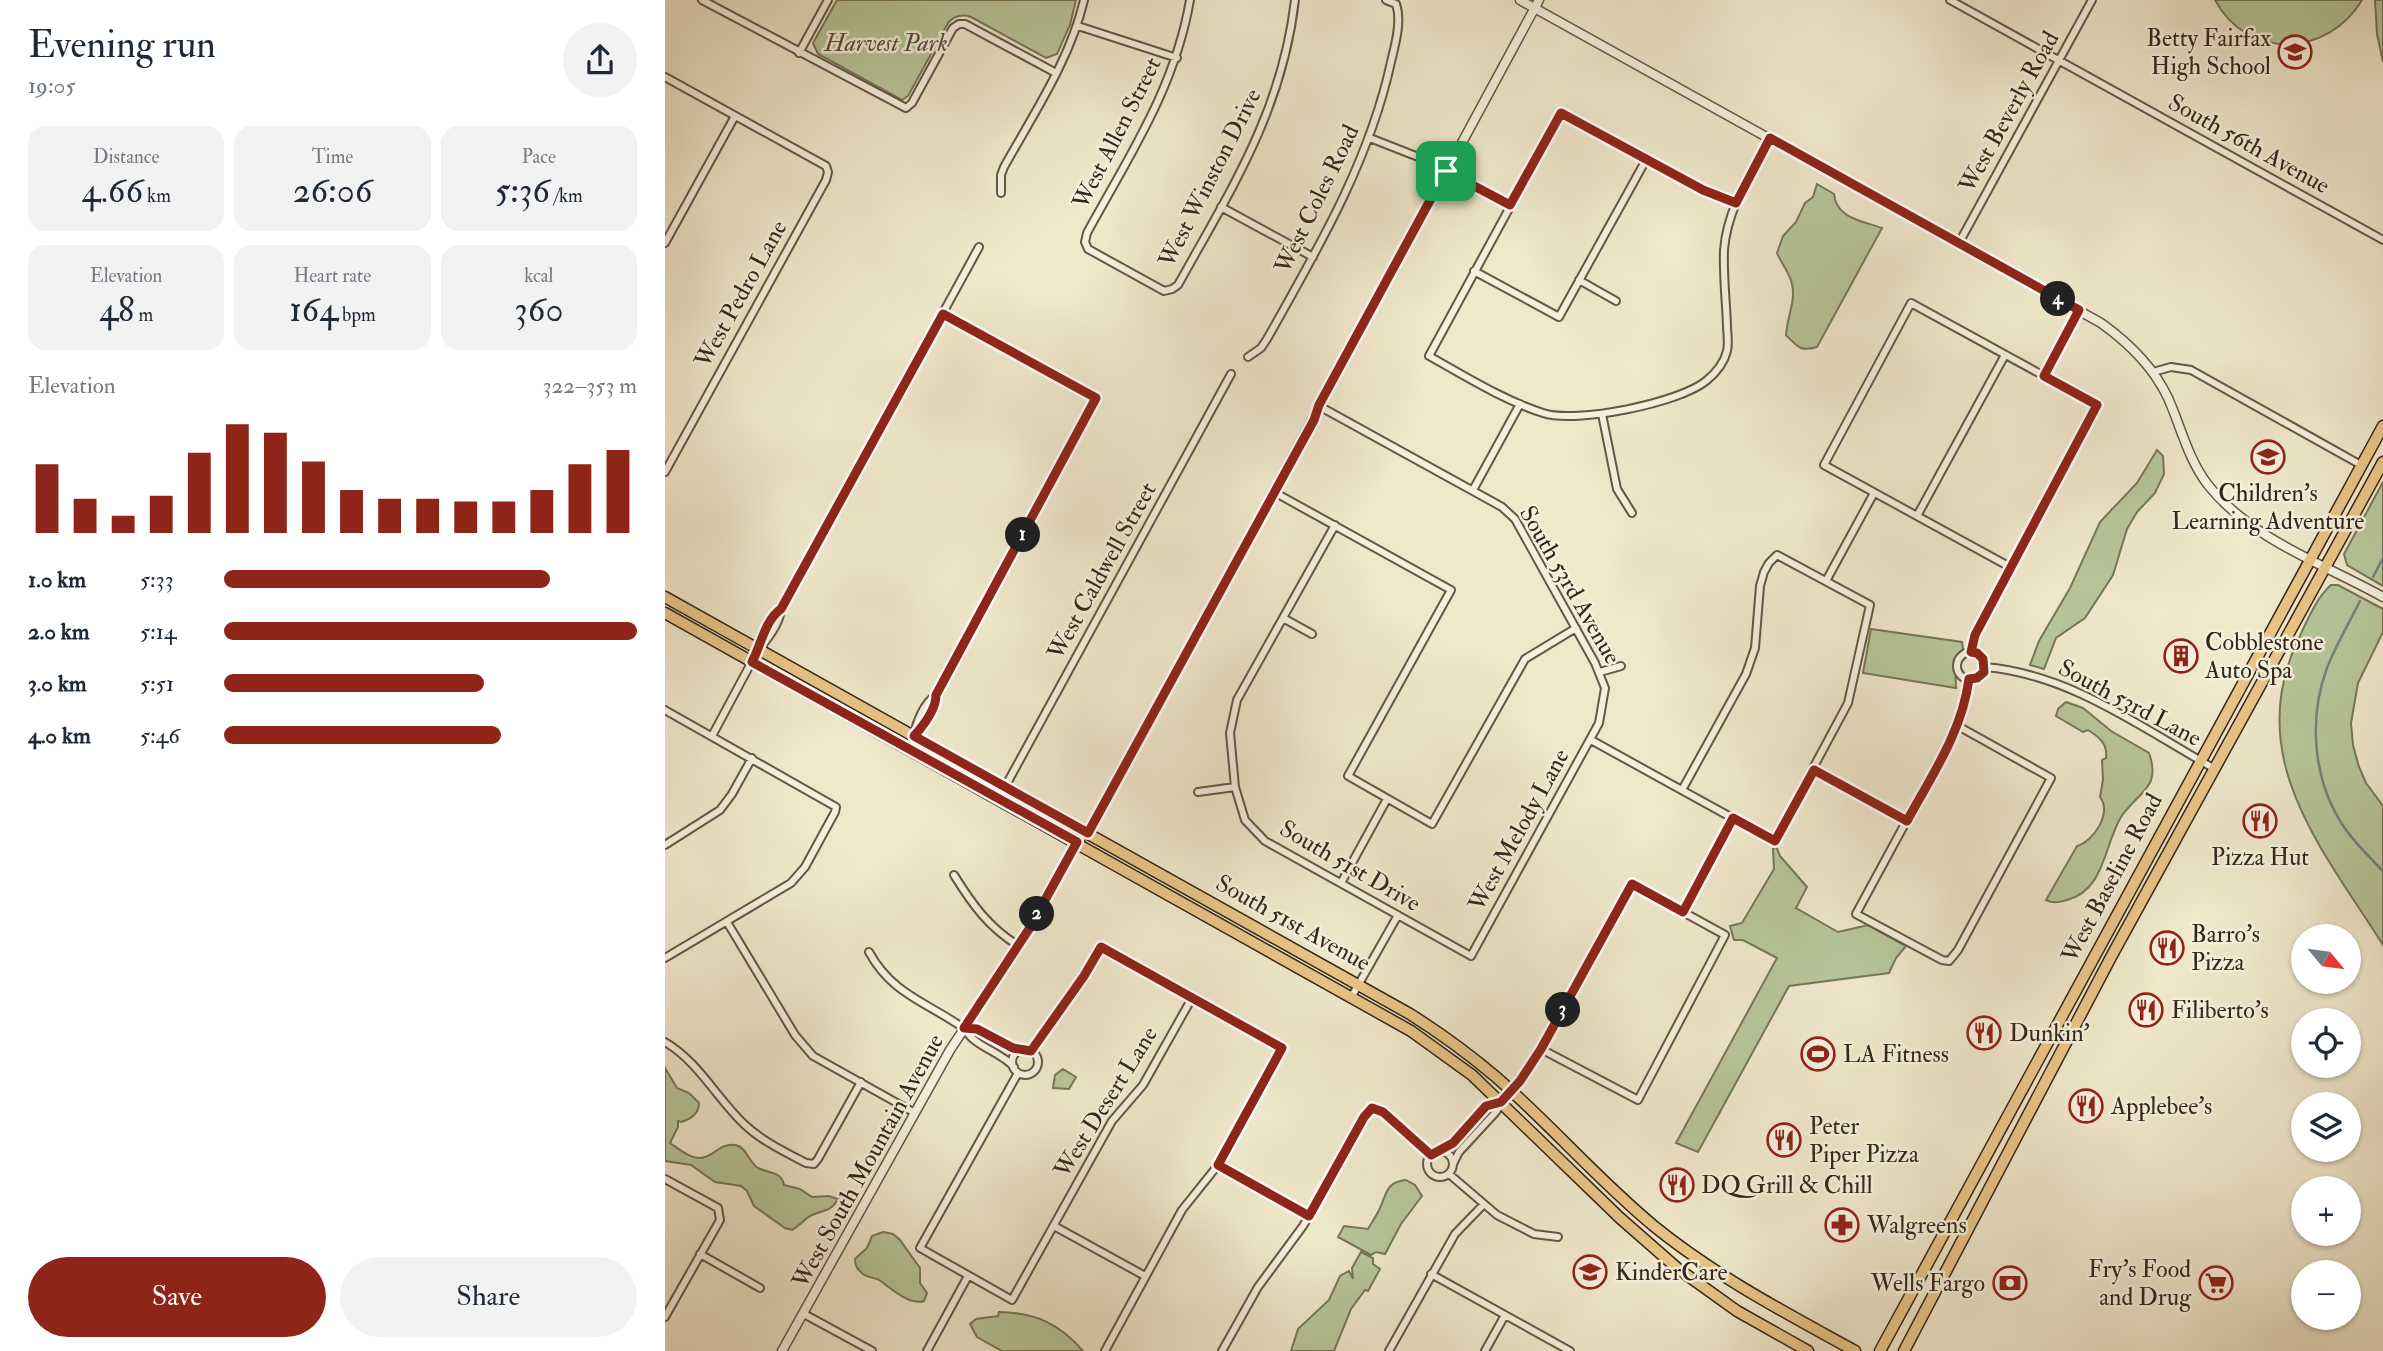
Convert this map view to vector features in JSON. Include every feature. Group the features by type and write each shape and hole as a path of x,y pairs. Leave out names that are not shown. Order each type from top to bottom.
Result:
{"main road":[{"name":"West Baseline Road","path":"1880,1351 2383,426"},
{"name":"West Baseline Road","path":"1904,1351 2111,957 2383,461"},
{"name":"South 51st Avenue","path":"665,597 1359,984 1439,1033 1511,1091 1623,1198 1687,1251 1736,1285 1855,1351"},
{"name":"South 51st Avenue","path":"665,613 1352,996 1438,1049 1472,1075 1620,1218 1677,1268 1737,1311 1808,1351"}],"street":[{"path":"702,0 906,108 912,103 953,28 959,24 965,24 1056,73"},
{"path":"799,53 828,0"},
{"path":"1001,193 1001,175 1056,73 1078,26 1084,0"},
{"name":"West Allen Street","path":"1172,289 1164,290 1143,279 1088,249 1085,242 1087,233 1162,96 1177,58 1190,0"},
{"name":"West Winston Drive","path":"1172,289 1178,285 1263,127 1291,37 1295,0"},
{"name":"West Coles Road","path":"1248,356 1261,348 1267,340 1346,194 1370,138 1394,52 1399,11 1396,4 1386,0"},
{"path":"1520,0 1537,4 1770,138 2079,310 2122,338 2153,372 2168,398 2189,453 2207,484 2239,517 2266,535 2383,597"},
{"name":"South 56th Avenue","path":"1949,0 2383,240"},
{"name":"West Beverly Road","path":"1959,243 2092,0"},
{"name":"West South Mountain Avenue","path":"782,1351 964,1028 1019,946 1077,842 1088,833 1537,4"},
{"path":"1078,26 1177,58"},
{"path":"665,77 735,116 665,243"},
{"path":"1736,203 1703,190 1561,113 1429,356 1520,404 1545,414 1573,417 1602,414 1674,397 1705,383 1720,367 1727,349 1724,250 1729,223 1736,203 1770,138"},
{"name":"West Pedro Lane","path":"665,472 828,172 826,166 735,116"},
{"path":"1370,138 1398,147 1510,205"},
{"path":"1474,271 1559,317 1647,158"},
{"path":"1221,207 1313,257"},
{"path":"712,736 758,650 781,615 781,609 979,247"},
{"path":"1579,280 1616,301"},
{"path":"1971,652 1980,655 1985,667 1977,678 1969,679 1961,674 1958,666 1961,658 1971,652 1975,635 2010,566 2097,405 1911,303 1824,465 2010,566"},
{"path":"2044,376 2079,310"},
{"path":"907,748 1096,398 943,314"},
{"path":"1917,516 2005,355"},
{"path":"2153,372 2171,367 2191,370 2361,465"},
{"name":"West Caldwell Street","path":"1005,787 1231,374"},
{"path":"1473,490 1520,404"},
{"name":"South 53rd Avenue","path":"1319,405 1473,490 1502,507 1515,519 1600,672 1605,688 1599,723"},
{"path":"1602,414 1617,489 1632,513"},
{"path":"1274,492 1451,590 1348,776 1432,824 1525,659 1576,628"},
{"path":"1826,581 1874,493"},
{"name":"South 51st Drive","path":"1335,525 1237,700 1230,733 1235,787 1245,820 1254,832 1273,846 1471,956"},
{"path":"1591,740 1682,790 1733,818 1775,841 1848,703 1870,605 1777,555 1763,572 1755,648 1746,674 1682,790"},
{"path":"1283,618 1312,634"},
{"path":"1600,672 1621,666"},
{"name":"South 53rd Lane","path":"1985,667 2028,674 2077,691 2215,769"},
{"path":"1958,726 2050,778 1954,957 1949,961 1942,961 1856,915 1958,726 1969,679"},
{"path":"665,710 836,807 827,828 796,878 665,957"},
{"name":"West Melody Lane","path":"1471,956 1599,723"},
{"path":"665,845 720,810 752,758"},
{"path":"1814,770 1907,821"},
{"path":"1198,792 1235,787"},
{"path":"1341,883 1387,799"},
{"path":"1683,912 1733,818"},
{"path":"954,875 972,905 987,922 1019,946"},
{"path":"1449,1174 1459,1152 1495,1113 1541,1049 1632,884 1725,935 1638,1100 1541,1049"},
{"path":"1352,996 1398,915"},
{"path":"727,922 795,1035 813,1056 915,1113"},
{"path":"1031,1051 1101,947 1282,1048 1218,1165 1182,1210 1105,1351"},
{"path":"869,952 889,980 922,1005 964,1028 972,1038 999,1055 1016,1070 1029,1074 1037,1067 1037,1056 1031,1051 1013,1048 977,1029 964,1028"},
{"name":"West Desert Lane","path":"968,1276 1012,1300 1112,1121 1143,1086 1192,998"},
{"path":"665,1042 690,1061 745,1126 806,1163 814,1164 861,1082"},
{"path":"927,1351 968,1276 921,1248 1016,1070 1012,1060 1015,1054 1023,1049"},
{"path":"1449,1174 1439,1177 1431,1173 1427,1164 1431,1155 1453,1143 1486,1106 1501,1102"},
{"path":"1222,1351 1258,1286 1290,1247 1364,1117 1372,1108 1383,1112 1431,1155"},
{"path":"1438,1151 1449,1154 1453,1164"},
{"path":"1218,1165 1309,1216"},
{"path":"1449,1174 1483,1205 1534,1234 1558,1237"},
{"path":"665,1180 718,1208 721,1213 720,1220 665,1317"},
{"path":"1388,1351 1455,1234 1483,1205"},
{"path":"1054,1226 1145,1276"},
{"path":"700,1254 760,1288"},
{"path":"1431,1274 1570,1351"},
{"path":"804,1314 872,1351"},
{"path":"1485,1351 1505,1315"}],"green space":[{"name":"Harvest Park","path":"837,0 1076,0 1070,25 1057,54 1046,58 971,17 953,19 948,23 908,96 902,100 818,54 813,43"},
{"path":"2215,0 2362,0 2347,19 2329,33 2309,41 2288,44 2267,42 2247,34 2229,20"},
{"path":"2375,0 2383,0 2383,62 2377,34"},
{"path":"1817,184 1834,194 1836,202 1845,213 1882,228 1817,347 1803,349 1786,335 1793,290 1777,253 1783,236 1796,222 1805,203 1813,197"},
{"path":"2157,450 2163,456 2164,474 2155,493 2137,512 2127,529 2113,575 2085,618 2056,638 2044,669 2030,665 2039,641 2070,588 2100,522 2137,483"},
{"path":"2383,482 2383,586 2347,565 2344,554"},
{"path":"2331,585 2338,585 2383,609 2383,632 2358,683 2351,723 2359,767 2366,783 2383,806 2383,945 2315,838 2297,802 2285,764 2279,724 2283,683 2298,640 2321,597"},
{"path":"1871,629 1962,642 1963,649 1955,663 1956,688 1863,673"},
{"path":"2066,702 2083,708 2111,731 2149,753 2152,775 2146,789 2121,817 2102,865 2089,887 2080,895 2054,902 2046,900 2077,846 2095,833 2104,811 2100,797 2102,760 2106,758 2106,749 2102,741 2088,730 2083,732 2056,716 2058,709"},
{"path":"1776,846 1780,856 1807,887 1796,908 1838,932 1868,925 1906,946 1889,973 1789,986 1698,1152 1676,1143 1777,958 1743,940 1734,940 1730,926 1742,923 1774,869 1773,849"},
{"path":"665,1068 677,1088 689,1093 699,1103 694,1115 685,1121 678,1121 670,1143 696,1158 709,1156 725,1146 736,1145 743,1149 755,1166 778,1175 784,1185 800,1189 812,1197 829,1196 838,1199 835,1203 829,1209 810,1216 792,1230 754,1206 747,1191 741,1186 715,1182 691,1165 665,1161"},
{"path":"1063,1069 1076,1077 1069,1089 1053,1088 1055,1075"},
{"path":"1406,1180 1415,1185 1422,1196 1401,1224 1385,1254 1376,1252 1371,1255 1338,1237 1344,1226 1368,1229 1388,1189 1394,1183"},
{"path":"883,1232 893,1234 900,1240 920,1268 920,1283 927,1293 924,1301 906,1299 879,1280 859,1271 855,1259 867,1248 872,1236"},
{"path":"1361,1252 1373,1258 1373,1264 1380,1269 1368,1291 1365,1290 1351,1309 1334,1351 1291,1351 1298,1329 1329,1300 1340,1276 1349,1271 1353,1279 1352,1268"},
{"path":"999,1312 1045,1321 1065,1333 1083,1351 1002,1351 977,1337 970,1324 976,1319 998,1316"}],"waterway":[{"path":"2373,577 2383,558"},
{"path":"2360,601 2331,659 2321,688 2317,708 2317,749 2320,770 2334,809 2353,839 2383,871"}],"place":[{"name":"Betty Fairfax High School","path":"2295,52"},
{"name":"Children's Learning Adventure","path":"2268,457"},
{"name":"Cobblestone Auto Spa","path":"2181,656"},
{"name":"Pizza Hut","path":"2260,821"},
{"name":"Barro's Pizza","path":"2167,948"},
{"name":"Filiberto's","path":"2146,1010"},
{"name":"Dunkin'","path":"1984,1033"},
{"name":"LA Fitness","path":"1818,1054"},
{"name":"Applebee's","path":"2086,1106"},
{"name":"Peter Piper Pizza","path":"1784,1140"},
{"name":"DQ Grill & Chill","path":"1677,1185"},
{"name":"Walgreens","path":"1842,1225"},
{"name":"KinderCare","path":"1590,1272"},
{"name":"Wells Fargo","path":"2010,1283"},
{"name":"Fry's Food and Drug","path":"2216,1283"}],"route":[{"path":"1561,113 1703,190 1736,203 1770,138 2079,310 2044,376 2097,405 1975,635 1971,652 1977,653 1983,659 1984,672 1977,678 1969,679 1958,726 1907,821 1814,770 1775,841 1733,818 1683,912 1632,884 1541,1049 1520,1081 1501,1102 1486,1106 1453,1143 1431,1155 1383,1112 1372,1108 1364,1117 1309,1216 1218,1165 1282,1048 1101,947 1031,1051 1013,1048 977,1029 964,1028 1029,929 1077,842 752,662 764,634 781,609 943,314 1096,398 936,695 936,701 914,736 1088,833 1314,420 1319,405 1446,171 1510,205 1561,113"}]}
